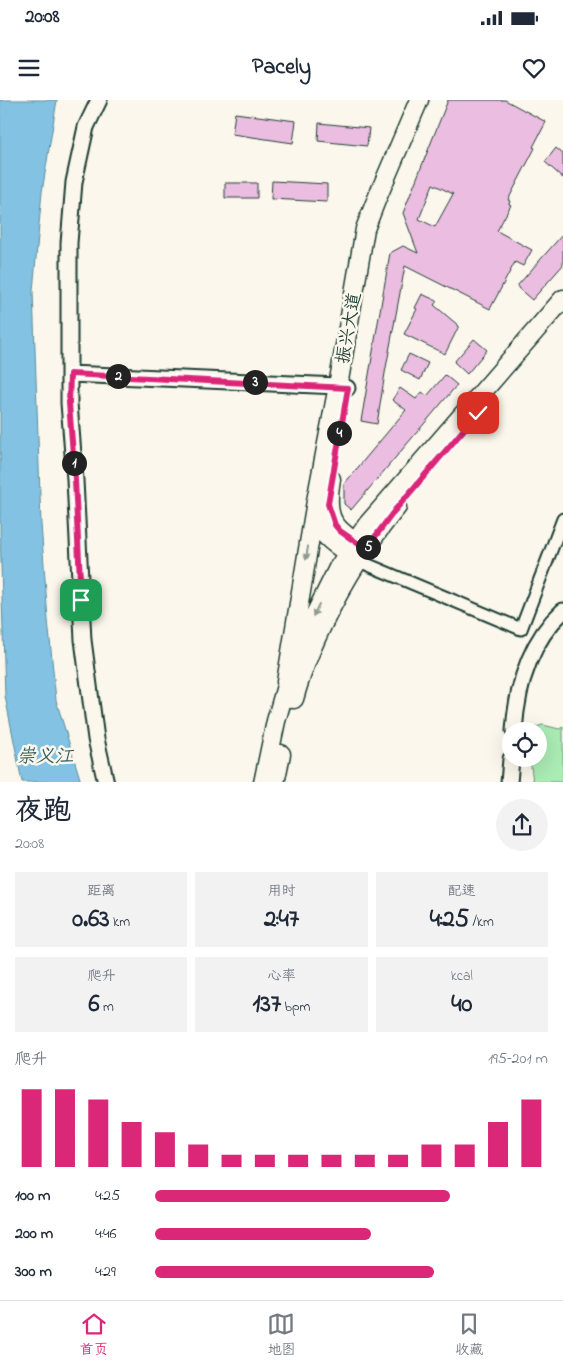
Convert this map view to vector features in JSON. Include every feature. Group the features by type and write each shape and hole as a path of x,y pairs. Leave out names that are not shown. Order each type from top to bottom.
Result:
{"main road":[{"path":"99,100 86,127 74,182 69,243 69,403 83,640 96,739 106,782"},
{"name":"振兴大道","path":"343,387 365,229 419,100"},
{"name":"振兴大道","path":"286,682 374,231 383,204 428,100"},
{"path":"276,782 298,685 315,641 357,551 385,504 563,299"},
{"path":"263,782 286,682 303,636 329,585 563,314"},
{"path":"70,374 343,387"},
{"path":"322,498 335,525 357,551"},
{"path":"515,722 519,691 530,657 542,635 563,611"},
{"path":"509,782 510,767"}],"street":[{"path":"357,551 521,629 563,519"}],"green space":[{"path":"547,726 559,729 563,727 563,782 533,782 531,767 547,767"}],"water":[{"name":"崇义江","path":"0,100 57,100 42,192 33,291 41,524 56,700 81,782 22,782 5,696 0,532"}],"building":[{"path":"448,100 505,100 546,122 508,200 511,205 497,231 532,250 523,266 515,262 490,309 405,266 377,424 361,421 390,253 403,246 418,253 403,213","holes":["433,184 453,194 435,227 419,219"]},
{"path":"235,113 296,121 293,143 232,134"},
{"path":"319,123 369,128 367,146 318,141"},
{"path":"556,148 563,154 563,178 545,162"},
{"path":"272,181 327,184 327,202 271,199"},
{"path":"225,183 257,183 257,198 225,198"},
{"path":"563,234 563,265 532,300 518,288 518,285"},
{"path":"422,294 437,301 434,305 459,326 445,354 404,334 417,309 415,308"},
{"path":"474,339 487,350 467,374 454,362"},
{"path":"409,354 428,363 420,380 401,370"},
{"path":"445,375 457,385 351,510 344,504 344,484 406,410 392,400 400,388 416,399 422,392 427,396"}],"route":[{"path":"81,600 69,403 70,374 348,388 328,504 331,518 340,531 366,549 395,510 478,413"}]}
